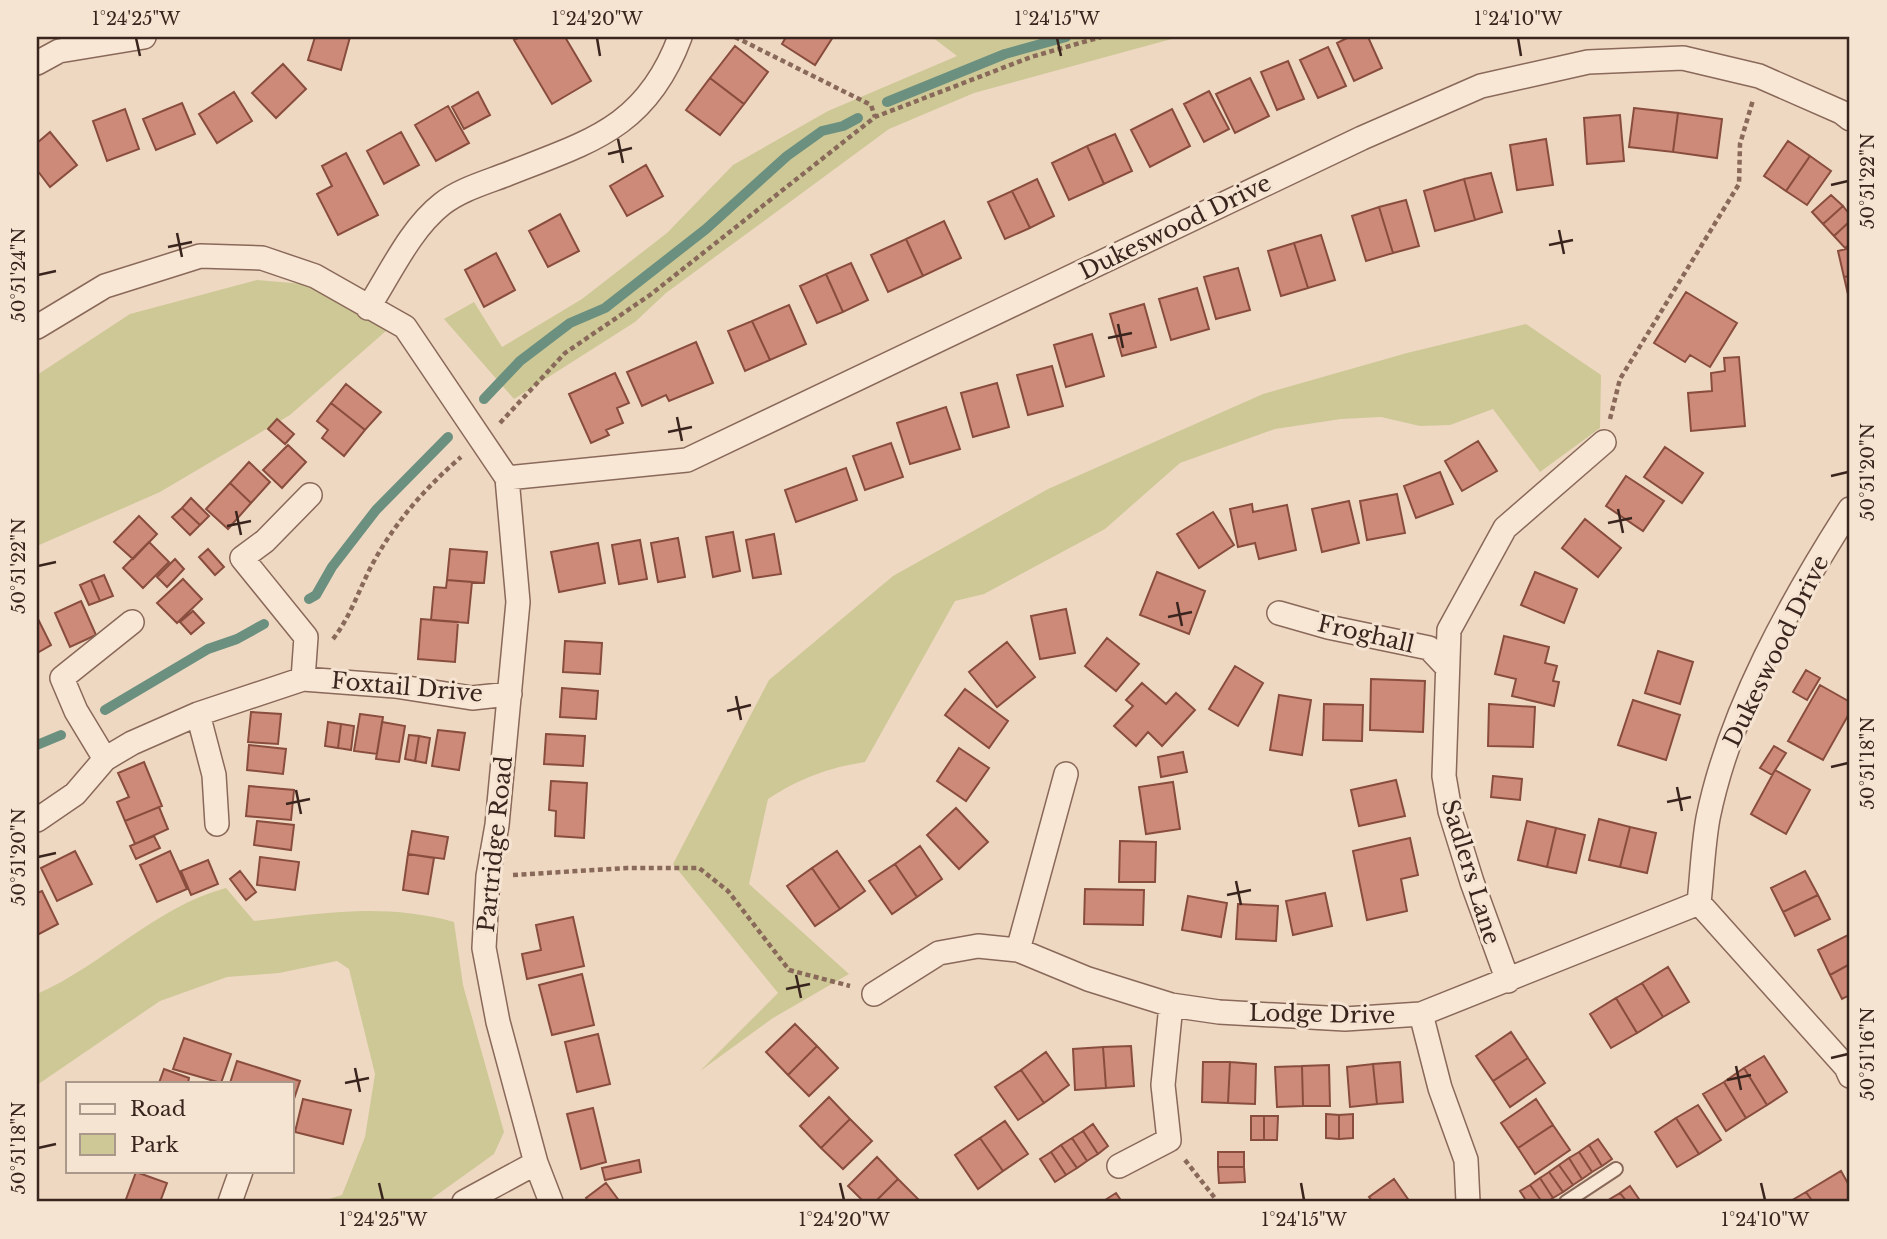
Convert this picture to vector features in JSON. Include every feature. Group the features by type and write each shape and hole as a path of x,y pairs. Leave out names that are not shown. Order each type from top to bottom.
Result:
{"street":[{"path":"37,62 56,44 156,37"},
{"path":"368,308 420,227 437,209 460,193 609,132 641,103 660,80 680,37"},
{"name":"Dukeswood Drive","path":"508,478 687,460 1362,138 1481,86 1588,62 1683,58 1759,76 1847,110"},
{"path":"37,327 105,286 200,257 262,258 315,276 405,327 508,478"},
{"name":"Sadlers Lane","path":"1508,981 1495,951 1450,811 1444,776 1449,629 1505,528 1604,442"},
{"name":"Partridge Road","path":"508,478 518,602 488,876 484,948 498,1022 536,1163 551,1202"},
{"name":"Foxtail Drive","path":"303,679 306,637 242,558 265,541 310,495"},
{"name":"Dukeswood Drive","path":"1699,904 1708,819 1729,743 1807,577 1850,509"},
{"name":"Froghall","path":"1279,613 1328,627 1429,648 1447,667"},
{"path":"104,759 76,711 62,678 132,622"},
{"name":"Foxtail Drive","path":"37,820 75,794 104,759 132,743 198,714 303,679 395,685 472,698 510,694"},
{"path":"198,714 214,775 217,824"},
{"path":"1018,950 1066,774"},
{"path":"1699,904 1849,1069"},
{"name":"Lodge Drive","path":"874,994 939,953 978,946 1018,950 1088,979 1171,1005 1219,1012 1346,1019 1421,1014 1699,904"},
{"path":"1119,1166 1169,1140 1163,1085 1171,1005"},
{"path":"1421,1014 1440,1088 1466,1160 1472,1200"},
{"path":"464,1202 536,1163"},
{"path":"230,1202 241,1172"}],"lane":[{"path":"1566,1202 1616,1169"}],"path":[{"path":"735,37 871,105 875,117"},
{"path":"303,679 348,620 372,565 401,517 482,439 565,353 650,295 875,117 1031,57 1101,37"},
{"path":"1604,442 1620,379 1739,184 1740,144 1759,76"},
{"path":"488,876 627,868 699,868 728,891 789,970 817,975 833,983 863,988 874,994"},
{"path":"1169,1140 1218,1202"}],"green space":[{"path":"932,37 1179,37 974,93 889,129 666,293 635,322 514,399 444,319 474,302 502,347 582,299 667,233 733,165 828,111 957,56"},
{"path":"257,280 338,287 386,331 290,415 160,492 37,546 37,375 130,314"},
{"path":"1526,324 1601,375 1600,428 1540,472 1493,409 1450,425 1420,426 1381,417 1341,419 1275,429 1180,463 1105,529 984,594 955,601 865,762 815,775 768,799 749,884 849,974 773,1018 700,1071 778,993 673,864 769,680 893,576 1048,489 1263,394 1407,353"},
{"path":"226,888 254,921 379,911 428,916 454,922 463,985 504,1132 494,1154 427,1202 319,1202 342,1195 365,1137 375,1074 349,969 337,961 279,973 227,977 160,1001 37,1085 37,994 84,968 176,908"}],"building":[{"path":"315,37 350,37 341,70 308,60"},
{"path":"520,37 565,37 591,81 552,104 514,40"},
{"path":"786,37 833,37 815,65 782,44"},
{"path":"1349,37 1368,37 1382,68 1354,81 1337,43"},
{"path":"735,46 768,72 744,104 710,78"},
{"path":"1328,47 1346,86 1318,98 1300,60"},
{"path":"1288,61 1304,99 1277,110 1261,72"},
{"path":"283,64 306,89 276,118 252,93"},
{"path":"710,78 744,104 720,135 686,110"},
{"path":"1250,78 1269,116 1235,133 1216,94"},
{"path":"1209,91 1229,129 1204,142 1184,104"},
{"path":"234,92 252,121 217,143 199,114"},
{"path":"478,92 490,115 464,129 452,107"},
{"path":"182,103 195,134 156,150 143,119"},
{"path":"448,106 469,143 436,161 415,125"},
{"path":"1634,108 1678,113 1673,152 1629,147"},
{"path":"125,109 139,149 107,161 93,121"},
{"path":"1172,109 1190,146 1150,167 1131,130"},
{"path":"1678,113 1722,119 1717,158 1673,152"},
{"path":"1620,115 1624,161 1587,164 1584,118"},
{"path":"50,132 77,165 50,187 37,170 37,143"},
{"path":"401,132 419,165 384,184 367,151"},
{"path":"1115,134 1132,171 1104,184 1087,146"},
{"path":"1546,139 1553,185 1517,190 1510,145"},
{"path":"1788,141 1810,156 1786,191 1764,176"},
{"path":"1087,146 1104,184 1069,200 1052,163"},
{"path":"346,153 378,215 338,235 317,194 332,186 322,166"},
{"path":"1810,156 1831,171 1807,205 1786,191"},
{"path":"646,165 663,196 627,216 610,186"},
{"path":"1491,173 1502,212 1475,220 1464,179"},
{"path":"1037,179 1054,216 1030,228 1012,191"},
{"path":"1464,179 1475,220 1435,231 1424,191"},
{"path":"1012,191 1030,228 1005,239 988,202"},
{"path":"1831,195 1843,206 1823,224 1812,212"},
{"path":"1406,200 1419,246 1393,253 1379,207"},
{"path":"1843,206 1850,215 1850,221 1834,236 1823,224"},
{"path":"1379,207 1393,253 1366,261 1352,216"},
{"path":"560,214 579,251 548,267 529,231"},
{"path":"944,221 961,258 923,276 906,239"},
{"path":"1850,221 1850,244 1845,248 1834,236"},
{"path":"1321,235 1335,280 1308,288 1294,243"},
{"path":"906,239 923,276 888,292 871,255"},
{"path":"1294,243 1308,288 1281,296 1268,251"},
{"path":"1850,248 1850,276 1844,277 1838,251"},
{"path":"496,253 515,290 484,307 465,270"},
{"path":"851,263 868,300 843,312 826,274"},
{"path":"1238,268 1250,310 1216,319 1204,277"},
{"path":"826,274 843,312 817,323 800,286"},
{"path":"1850,276 1850,303 1844,277"},
{"path":"1197,288 1209,329 1171,340 1159,299"},
{"path":"1686,292 1737,323 1710,367 1690,355 1685,362 1654,343"},
{"path":"1144,304 1156,347 1122,356 1110,314"},
{"path":"789,305 806,344 770,360 752,321"},
{"path":"752,321 770,360 745,371 728,331"},
{"path":"1092,334 1104,376 1066,387 1054,345"},
{"path":"696,342 713,383 669,401 666,395 642,406 627,372"},
{"path":"1739,357 1745,426 1691,431 1688,393 1712,391 1711,373 1725,371 1724,358"},
{"path":"1052,366 1063,406 1028,415 1017,375"},
{"path":"615,373 629,403 617,408 623,423 606,430 609,435 591,443 569,394"},
{"path":"997,383 1009,427 973,437 961,393"},
{"path":"346,384 381,412 365,430 331,403"},
{"path":"331,403 365,430 344,456 322,438 328,430 317,421"},
{"path":"946,407 960,449 910,464 897,423"},
{"path":"277,419 294,434 285,444 268,429"},
{"path":"1478,441 1497,471 1462,491 1445,461"},
{"path":"891,443 903,477 865,490 853,456"},
{"path":"288,445 306,462 282,488 263,470"},
{"path":"1665,447 1703,473 1682,503 1644,477"},
{"path":"249,462 270,482 251,503 230,483"},
{"path":"846,468 857,500 796,522 785,490"},
{"path":"1440,472 1453,504 1416,518 1404,486"},
{"path":"1626,476 1664,501 1643,531 1606,506"},
{"path":"230,483 251,503 228,529 206,509"},
{"path":"1397,494 1405,533 1367,540 1360,501"},
{"path":"191,498 209,516 200,525 182,508"},
{"path":"1349,501 1359,543 1322,552 1312,509"},
{"path":"1252,504 1253,512 1287,505 1296,550 1259,559 1255,543 1238,547 1230,509"},
{"path":"182,508 200,525 190,535 172,517"},
{"path":"1213,512 1234,545 1199,568 1177,534"},
{"path":"139,516 157,534 133,559 114,542"},
{"path":"1585,519 1621,548 1598,577 1562,548"},
{"path":"733,532 740,571 713,577 706,537"},
{"path":"774,534 781,574 753,578 746,540"},
{"path":"678,538 685,577 658,582 651,543"},
{"path":"640,540 647,579 619,584 612,545"},
{"path":"149,542 169,562 143,588 123,568"},
{"path":"598,543 605,583 559,592 551,552"},
{"path":"208,549 224,567 215,575 199,557"},
{"path":"450,549 487,552 484,583 447,580"},
{"path":"175,559 184,569 167,587 157,577"},
{"path":"1157,572 1205,591 1189,634 1140,615"},
{"path":"1535,572 1577,589 1564,623 1521,605"},
{"path":"104,575 113,596 100,601 91,580"},
{"path":"183,579 202,599 177,623 157,603"},
{"path":"91,580 100,601 89,605 80,585"},
{"path":"447,580 472,582 468,623 431,620 434,587 446,588"},
{"path":"81,601 96,635 70,647 55,613"},
{"path":"1066,609 1075,653 1040,659 1031,616"},
{"path":"193,611 204,623 191,634 180,622"},
{"path":"37,617 51,645 37,653"},
{"path":"421,619 458,622 455,662 418,659"},
{"path":"1504,636 1549,647 1545,663 1557,666 1553,681 1559,682 1554,706 1512,696 1516,679 1495,674"},
{"path":"1107,638 1139,664 1116,691 1085,666"},
{"path":"565,641 602,643 600,674 563,672"},
{"path":"1007,642 1035,677 997,707 969,672"},
{"path":"1658,651 1693,662 1680,704 1645,693"},
{"path":"1235,666 1263,683 1238,726 1209,709"},
{"path":"1806,670 1820,678 1807,700 1793,692"},
{"path":"1371,679 1425,681 1423,732 1370,730"},
{"path":"1142,683 1166,704 1176,693 1195,710 1162,746 1148,732 1136,746 1114,726 1133,706 1126,700"},
{"path":"1820,685 1850,702 1850,712 1823,760 1788,741"},
{"path":"562,688 598,691 596,719 560,717"},
{"path":"965,689 1008,721 989,748 945,715"},
{"path":"1279,695 1311,700 1302,755 1270,750"},
{"path":"1633,700 1680,715 1666,760 1618,745"},
{"path":"1324,704 1363,705 1362,741 1323,740"},
{"path":"1489,704 1535,707 1533,747 1488,746"},
{"path":"251,712 281,714 278,744 248,742"},
{"path":"360,714 383,717 377,754 354,751"},
{"path":"328,722 341,724 338,748 325,746"},
{"path":"382,722 405,726 399,762 376,759"},
{"path":"341,724 354,726 351,750 338,748"},
{"path":"438,730 465,733 459,770 432,766"},
{"path":"546,734 585,736 583,766 544,764"},
{"path":"409,735 419,736 415,761 405,759"},
{"path":"419,736 430,738 426,763 415,761"},
{"path":"249,745 286,749 283,774 247,770"},
{"path":"1774,746 1786,753 1772,775 1760,768"},
{"path":"959,748 989,768 966,801 937,781"},
{"path":"1183,752 1187,772 1161,777 1158,757"},
{"path":"144,762 162,806 125,821 117,802 129,797 118,773"},
{"path":"1775,770 1810,790 1786,834 1751,814"},
{"path":"1493,776 1522,779 1520,800 1491,797"},
{"path":"1396,780 1405,816 1359,826 1351,790"},
{"path":"551,781 587,783 584,838 555,836 556,811 549,810"},
{"path":"1173,782 1180,829 1146,834 1139,787"},
{"path":"249,786 294,790 291,820 246,816"},
{"path":"159,807 168,829 135,844 125,821"},
{"path":"956,808 988,842 959,869 927,835"},
{"path":"1599,819 1630,827 1620,867 1589,860"},
{"path":"257,821 294,825 291,850 254,845"},
{"path":"1527,821 1556,828 1547,867 1518,860"},
{"path":"1630,827 1656,833 1647,873 1620,867"},
{"path":"1556,828 1585,835 1576,873 1547,867"},
{"path":"412,831 448,837 444,859 408,854"},
{"path":"154,836 160,848 136,859 130,846"},
{"path":"1410,838 1418,875 1401,879 1407,911 1367,920 1353,851"},
{"path":"1120,841 1156,842 1155,882 1119,882"},
{"path":"920,846 942,879 917,897 895,864"},
{"path":"75,851 92,884 57,901 41,868"},
{"path":"170,851 187,889 157,902 140,865"},
{"path":"837,851 865,891 840,909 812,868"},
{"path":"408,854 434,858 428,894 403,890"},
{"path":"260,857 299,862 295,890 257,885"},
{"path":"208,860 218,884 191,895 181,871"},
{"path":"895,864 917,897 892,914 869,881"},
{"path":"812,868 840,909 815,926 787,886"},
{"path":"240,871 256,892 246,900 230,879"},
{"path":"1805,871 1818,895 1783,912 1771,888"},
{"path":"1085,889 1144,890 1143,925 1084,924"},
{"path":"42,891 58,924 37,935 37,893"},
{"path":"1325,893 1332,926 1293,935 1286,901"},
{"path":"1818,895 1830,919 1795,936 1783,912"},
{"path":"1188,896 1227,903 1221,937 1182,930"},
{"path":"1238,904 1278,906 1276,941 1236,939"},
{"path":"573,917 584,966 527,979 522,954 541,950 536,925"},
{"path":"1850,934 1850,964 1830,975 1818,950"},
{"path":"1850,964 1850,995 1842,999 1830,975"},
{"path":"1668,967 1689,1002 1663,1017 1642,983"},
{"path":"582,974 594,1025 552,1035 539,985"},
{"path":"1642,983 1663,1017 1637,1033 1616,998"},
{"path":"1616,998 1637,1033 1611,1048 1590,1014"},
{"path":"795,1024 817,1046 788,1075 766,1052"},
{"path":"1511,1032 1528,1058 1493,1081 1476,1056"},
{"path":"598,1034 610,1084 577,1092 565,1042"},
{"path":"184,1038 231,1054 221,1082 173,1069"},
{"path":"817,1046 838,1068 809,1096 788,1075"},
{"path":"1131,1046 1134,1086 1106,1088 1103,1047"},
{"path":"1103,1047 1106,1088 1075,1090 1073,1049"},
{"path":"1046,1052 1069,1085 1044,1103 1021,1070"},
{"path":"1764,1056 1787,1092 1767,1105 1744,1068"},
{"path":"1528,1058 1545,1083 1510,1107 1493,1081"},
{"path":"237,1061 300,1081 294,1099 294,1082 230,1082"},
{"path":"1203,1062 1230,1062 1228,1103 1202,1102"},
{"path":"1230,1062 1256,1064 1255,1104 1228,1103"},
{"path":"1400,1062 1403,1102 1377,1104 1373,1064"},
{"path":"1373,1064 1377,1104 1350,1107 1347,1067"},
{"path":"1329,1065 1330,1106 1303,1106 1302,1066"},
{"path":"1302,1066 1303,1106 1277,1107 1275,1067"},
{"path":"1744,1068 1767,1105 1746,1118 1724,1082"},
{"path":"164,1069 189,1078 188,1082 159,1082"},
{"path":"1021,1070 1044,1103 1018,1120 995,1087"},
{"path":"1724,1082 1746,1118 1726,1131 1703,1094"},
{"path":"829,1097 850,1119 821,1148 800,1126"},
{"path":"303,1099 351,1110 343,1144 295,1132"},
{"path":"1536,1099 1553,1125 1518,1148 1501,1123"},
{"path":"1698,1105 1721,1140 1699,1154 1676,1118"},
{"path":"593,1108 606,1162 581,1169 567,1114"},
{"path":"1326,1114 1339,1115 1339,1139 1326,1138"},
{"path":"1353,1114 1353,1138 1339,1139 1339,1115"},
{"path":"1251,1116 1264,1116 1264,1140 1251,1140"},
{"path":"1264,1116 1278,1116 1277,1140 1264,1140"},
{"path":"1676,1118 1699,1154 1677,1167 1655,1132"},
{"path":"850,1119 872,1141 843,1169 821,1148"},
{"path":"1005,1121 1028,1154 1003,1171 980,1138"},
{"path":"1093,1124 1108,1146 1098,1154 1083,1131"},
{"path":"1553,1125 1570,1150 1535,1174 1518,1148"},
{"path":"1083,1131 1098,1154 1087,1161 1072,1138"},
{"path":"980,1138 1003,1171 978,1189 955,1155"},
{"path":"1072,1138 1087,1161 1077,1168 1061,1145"},
{"path":"1598,1139 1612,1159 1602,1166 1589,1145"},
{"path":"1061,1145 1077,1168 1066,1175 1051,1152"},
{"path":"1589,1145 1602,1166 1592,1172 1579,1152"},
{"path":"1051,1152 1066,1175 1055,1182 1040,1159"},
{"path":"1218,1152 1244,1152 1244,1167 1218,1167"},
{"path":"1579,1152 1592,1172 1582,1179 1569,1158"},
{"path":"877,1157 898,1179 875,1202 864,1202 848,1186"},
{"path":"1569,1158 1582,1179 1573,1185 1559,1165"},
{"path":"639,1160 641,1172 605,1180 602,1168"},
{"path":"1559,1165 1573,1185 1563,1192 1549,1172"},
{"path":"1218,1167 1244,1167 1245,1182 1219,1183"},
{"path":"1841,1171 1850,1187 1850,1202 1813,1202 1806,1192"},
{"path":"136,1172 167,1183 160,1202 125,1202"},
{"path":"1549,1172 1563,1192 1553,1198 1540,1178"},
{"path":"1540,1178 1553,1198 1547,1202 1542,1202 1530,1185"},
{"path":"898,1179 920,1201 875,1202"},
{"path":"1394,1179 1410,1202 1373,1202 1369,1197"},
{"path":"606,1183 620,1202 589,1202 586,1198"},
{"path":"1530,1185 1542,1202 1527,1202 1520,1191"},
{"path":"1630,1186 1641,1202 1627,1202 1620,1193"},
{"path":"1806,1192 1813,1202 1789,1202"},
{"path":"1116,1193 1122,1202 1102,1202"},
{"path":"1620,1193 1627,1202 1613,1202 1610,1199"}],"waterway":[{"path":"887,102 1005,54 1066,37"},
{"path":"484,399 520,361 570,323 605,308 706,229 787,156 822,131 843,126 858,118"},
{"path":"309,599 316,595 332,567 376,510 448,437"},
{"path":"105,710 208,649 237,639 264,624"},
{"path":"37,745 61,735"}]}
